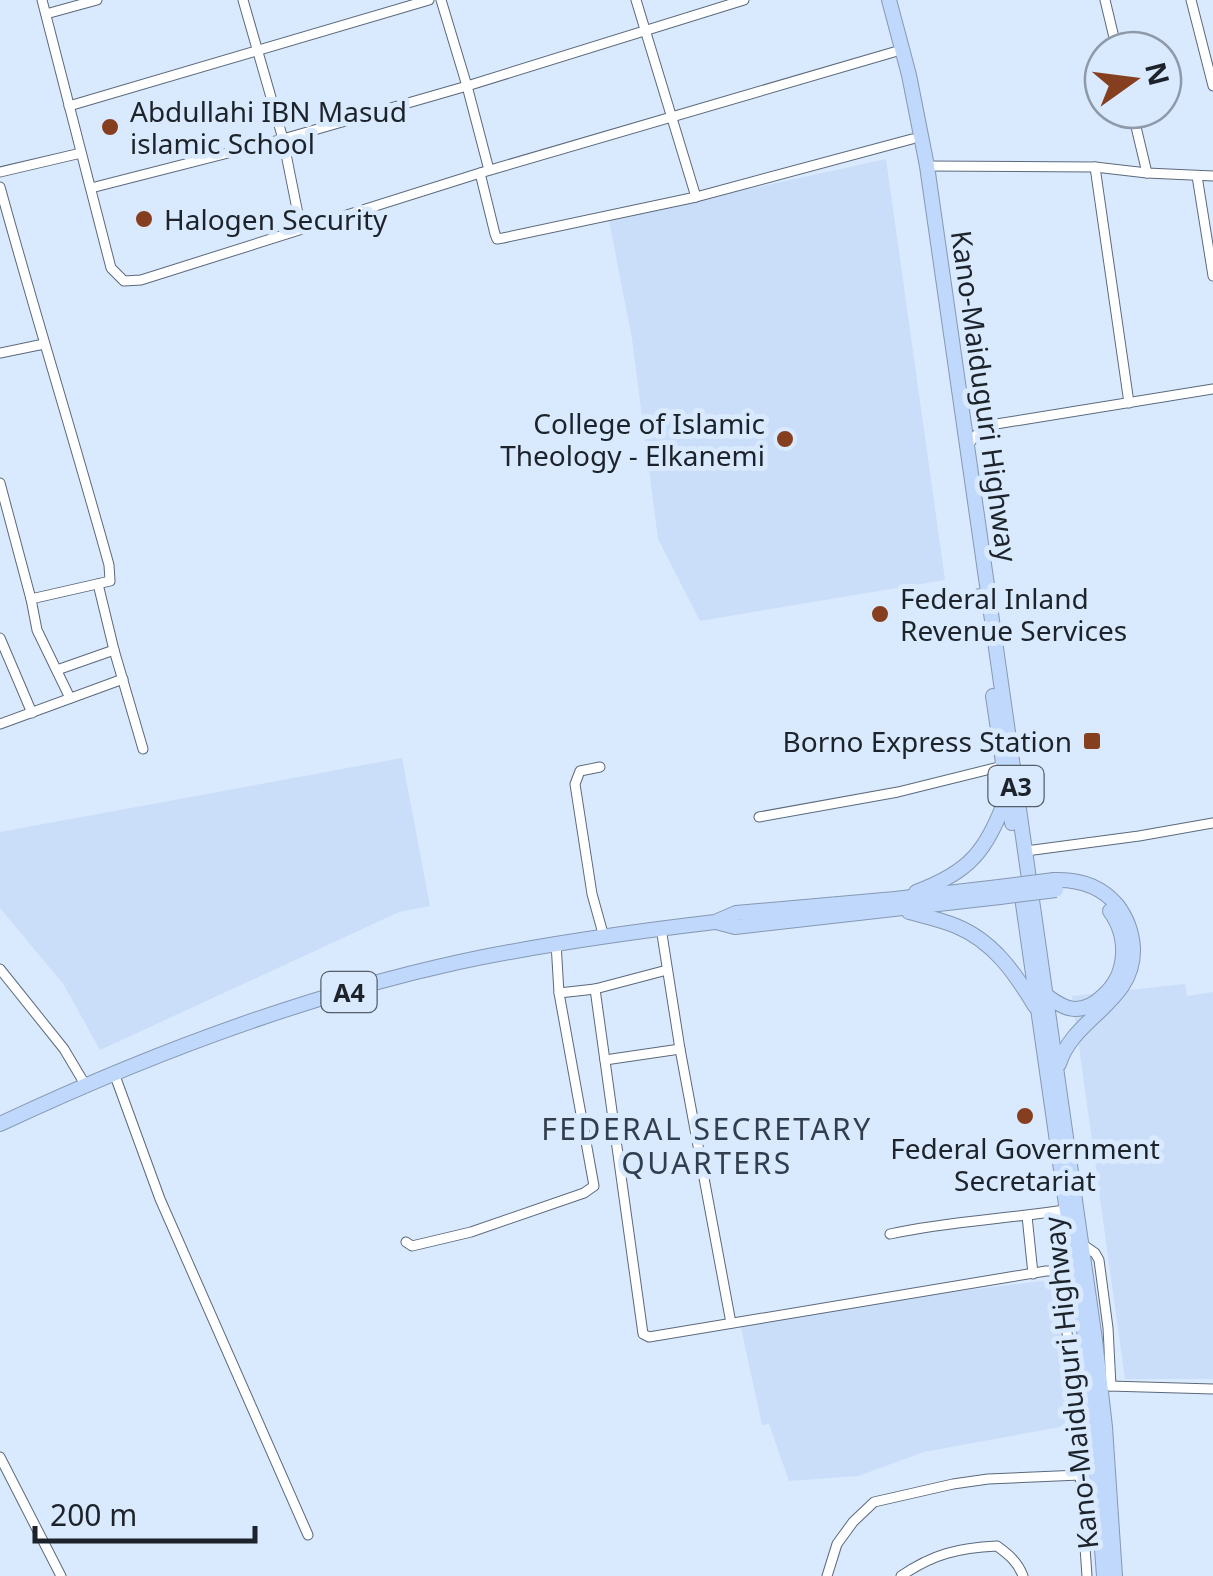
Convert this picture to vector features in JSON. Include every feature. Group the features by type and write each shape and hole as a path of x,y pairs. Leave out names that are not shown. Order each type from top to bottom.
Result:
{"highway":[{"name":"Kano-Maiduguri Highway","path":"881,0 912,139 1038,1010 1106,1386 1114,1576"},
{"name":"Kano-Maiduguri Highway","path":"889,0 927,166 1058,1069 1093,1401 1104,1576"},
{"path":"897,904 958,872 972,860 984,846 1008,796"},
{"name":"A4","path":"0,1124 229,1028 457,962 661,928 716,922 735,927 1074,880 1108,896 1126,919 1132,966 1114,998 1074,1035 1058,1069"},
{"name":"A4","path":"1047,996 1072,1009 1095,1003 1114,984 1123,960 1121,935 1108,908 1091,895 1055,885"},
{"path":"897,904 957,926 980,939 1000,956 1038,1010"}],"street":[{"path":"42,0 111,268 124,281 141,280 484,172 894,52"},
{"path":"46,14 97,0"},
{"path":"243,0 283,138 300,229"},
{"path":"69,106 429,0"},
{"path":"442,0 467,86 497,239 696,197 912,139"},
{"path":"636,0 696,197"},
{"path":"90,188 467,86 744,0"},
{"path":"1105,0 1112,30"},
{"path":"1191,0 1213,86"},
{"path":"1137,130 1147,174"},
{"path":"0,172 82,152"},
{"path":"927,166 1095,167 1147,174 1213,176"},
{"path":"1095,167 1129,404"},
{"path":"1197,176 1213,276"},
{"path":"0,187 109,565 110,580 31,599"},
{"path":"0,353 44,344"},
{"path":"962,413 984,426 1213,389"},
{"path":"967,446 984,426"},
{"path":"0,482 37,630 70,698"},
{"path":"98,584 143,749"},
{"path":"938,605 978,594"},
{"path":"0,638 32,713"},
{"path":"56,670 114,650"},
{"path":"0,724 123,679"},
{"path":"759,817 898,792 1003,766"},
{"path":"600,767 580,771 574,784 592,894 604,937"},
{"path":"1026,851 1213,824"},
{"path":"661,928 731,1323"},
{"path":"406,1242 412,1246 471,1232 584,1193 594,1186 559,994 556,943"},
{"path":"0,969 64,1049 86,1086"},
{"path":"559,994 667,970"},
{"path":"595,989 644,1334 649,1338 1057,1271 1062,1277 1086,1576"},
{"path":"605,1060 680,1049"},
{"path":"114,1073 160,1199 308,1536"},
{"path":"890,1234 1072,1208"},
{"path":"1026,1216 1033,1274"},
{"path":"1106,1386 1213,1389"},
{"path":"0,1457 4,1480 61,1576"},
{"path":"827,1576 837,1544 874,1502 988,1479 1080,1475"},
{"path":"901,1576 921,1562 954,1550 996,1546 1010,1555 1023,1576"}],"shaded area":[{"name":"College of Islamic Theology - Elkanemi","path":"886,159 945,580 700,621 658,539 632,339 609,220"},
{"path":"402,758 430,906 399,912 100,1050 64,985 0,908 0,832"},
{"path":"1185,984 1187,996 1213,992 1213,1379 1125,1379 1072,996"},
{"path":"1058,1279 1066,1351 1065,1426 924,1452 858,1476 789,1481 769,1424 762,1425 740,1323"}],"place":[{"name":"Abdullahi IBN Masud islamic School","path":"110,127"},
{"name":"Halogen Security","path":"144,219"},
{"name":"College of Islamic Theology - Elkanemi","path":"785,439"},
{"name":"Federal Inland Revenue Services","path":"880,614"},
{"name":"Borno Express Station","path":"1092,741"},
{"name":"Federal Government Secretariat","path":"1025,1116"}],"district":[{"name":"FEDERAL SECRETARY QUARTERS","path":"707,1145"}]}
